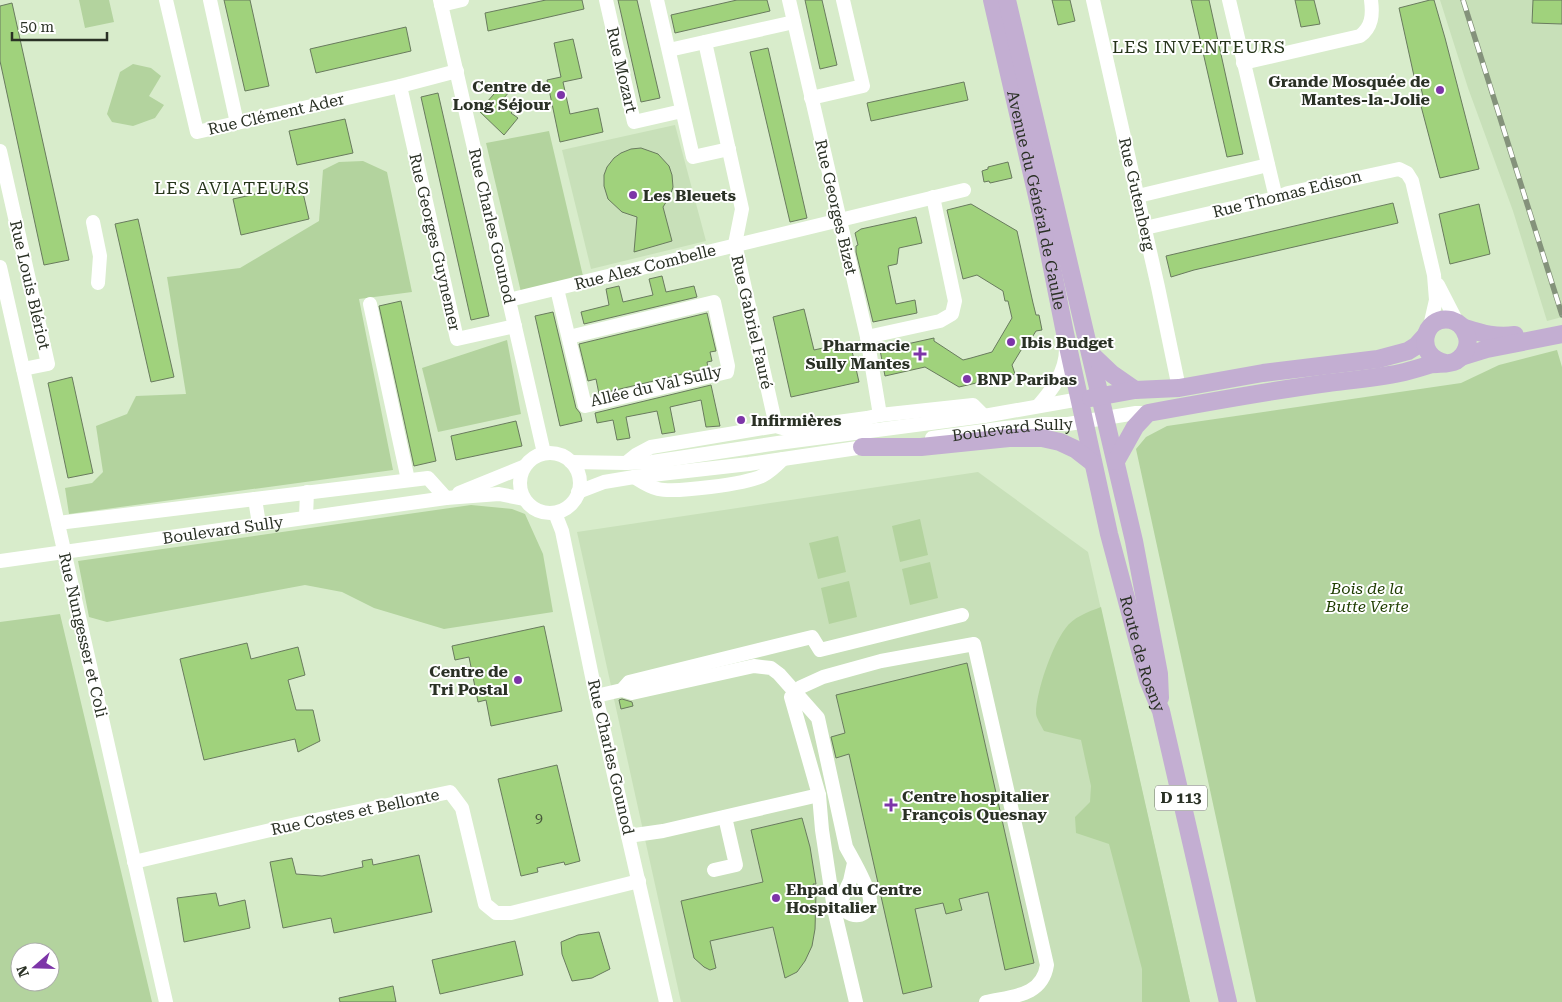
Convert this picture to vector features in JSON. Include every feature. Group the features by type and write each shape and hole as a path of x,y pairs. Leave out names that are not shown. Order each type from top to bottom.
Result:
{"main road":[{"name":"Avenue du Général de Gaulle","path":"992,0 1042,218 1080,399"},
{"name":"Avenue du Général de Gaulle","path":"1007,0 1100,396"},
{"path":"1459,324 1468,338 1465,351 1454,360 1434,359 1426,349 1428,331 1443,320 1459,324 1484,334 1498,336 1550,334 1562,325"},
{"name":"Boulevard Sully","path":"1080,399 1135,390 1179,388 1389,356 1408,351 1416,346 1428,331"},
{"name":"Boulevard Sully","path":"1148,413 1272,391 1399,374 1454,360 1487,349 1550,334"},
{"path":"1091,354 1112,374 1135,390"},
{"name":"D 113","path":"1100,396 1106,417"},
{"name":"D 113","path":"1080,399 1085,422"},
{"path":"1116,461 1129,436 1148,413"},
{"name":"Route de Rosny","path":"1106,417 1140,571 1159,674 1161,710"},
{"name":"Route de Rosny","path":"1085,422 1093,463 1136,636 1148,680 1161,710"},
{"path":"862,448 921,448 1010,438 1042,438 1060,442 1075,449 1093,463"},
{"name":"D 113","path":"1161,710 1228,1002"}],"street":[{"name":"Rue Clément Ader","path":"166,0 197,132 400,86 457,71"},
{"path":"210,0 237,123"},
{"path":"441,2 462,0"},
{"name":"Rue Mozart","path":"606,0 634,122 682,111"},
{"path":"658,0 693,157 728,150"},
{"name":"Rue Georges Bizet","path":"789,0 867,337 880,414"},
{"path":"811,98 863,86 843,0"},
{"name":"Rue Gutenberg","path":"1093,0 1138,196 1179,388"},
{"path":"1229,0 1276,198"},
{"name":"Rue Charles Gounod","path":"441,2 544,453"},
{"path":"1243,63 1360,36 1369,27 1371,3"},
{"path":"669,50 794,22"},
{"name":"Rue Gabriel Fauré","path":"705,42 742,209 735,244 776,426"},
{"name":"Rue Georges Guynemer","path":"400,86 457,340 515,326"},
{"name":"Rue Louis Blériot","path":"0,151 48,364 23,369"},
{"name":"Rue Thomas Edison","path":"1138,196 1268,165"},
{"name":"Rue Thomas Edison","path":"1145,228 1276,198 1288,193 1399,169 1410,177 1434,275"},
{"name":"Rue Alex Combelle","path":"509,300 964,190"},
{"path":"867,337 940,321 952,314 955,302 933,197"},
{"path":"93,222 100,256 98,283"},
{"name":"Rue Nungesser et Coli","path":"0,267 166,1002"},
{"path":"1434,275 1443,298 1459,324"},
{"path":"1428,331 1436,300 1434,275"},
{"name":"Allée du Val Sully","path":"558,289 585,406 727,372 728,366 714,302 569,336"},
{"path":"370,304 408,480"},
{"path":"1038,406 1052,390 1064,367 1066,338"},
{"name":"Boulevard Sully","path":"571,462 652,462 778,443 984,416 1080,399"},
{"name":"Boulevard Sully","path":"626,463 636,454 651,447 776,426 786,429 867,418 880,414 973,405 984,416"},
{"name":"Boulevard Sully","path":"578,492 604,482 634,477 783,459 1005,428 1085,422 1106,417 1148,413"},
{"path":"743,432 778,443"},
{"path":"544,453 564,456 571,462 579,476 578,492 570,506 555,513 538,511 524,499 499,494 446,498 523,468 536,456 544,453"},
{"path":"523,468 519,483 524,499"},
{"path":"58,523 428,478 446,498"},
{"path":"306,492 306,517"},
{"name":"Boulevard Sully","path":"0,561 446,498"},
{"path":"255,499 259,524"},
{"name":"Rue Charles Gounod","path":"555,513 562,531 596,696 666,1002"},
{"path":"622,690 629,682 812,637 820,650 962,615"},
{"path":"856,1002 834,910 822,830 819,795 791,697 802,687 824,677 881,661 974,644 1047,965 1045,976 1041,983 1032,991 986,1002"},
{"path":"596,696 622,690 632,693 754,666 771,668 779,674 818,718 846,847 854,863"},
{"name":"Rue Costes et Bellonte","path":"134,862 296,824 450,792 462,808 485,904 496,913 511,913 639,881"},
{"path":"628,836 664,831 819,795"},
{"path":"714,870 736,865 724,817"}],"shaded area":[{"path":"1440,0 1562,0 1562,317 1547,321 1513,211 1468,88"},
{"name":"Les Bleuets","path":"675,125 706,241 591,269 562,150"},
{"name":"Centre hospitalier François Quesnay","path":"978,472 1088,552 1190,1002 681,1002 577,532"}],"green space":[{"path":"79,0 109,0 114,22 85,28"},
{"path":"133,64 151,68 161,76 149,96 164,105 155,118 133,126 112,122 107,114 120,72"},
{"path":"549,131 583,276 521,292 486,143"},
{"path":"363,161 387,172 412,292 359,299 393,470 69,514 65,488 92,483 103,472 96,426 127,414 136,396 186,394 167,277 240,268 319,221 323,170 339,162"},
{"path":"507,340 521,414 438,432 422,368"},
{"name":"Bois de la Butte Verte","path":"1557,350 1562,367 1562,1002 1256,1002 1136,449 1146,437 1167,426 1461,383 1499,365"},
{"path":"471,505 512,509 525,514 543,554 553,612 444,629 374,608 342,592 305,585 107,622 89,617 78,561"},
{"path":"920,519 928,555 900,562 892,526"},
{"path":"838,536 846,572 818,579 809,543"},
{"path":"930,562 938,598 910,605 902,569"},
{"path":"849,581 857,617 829,624 821,588"},
{"path":"1101,607 1190,1002 1142,1002 1142,969 1109,844 1076,833 1075,817 1090,802 1091,786 1081,740 1044,731 1036,715 1042,682 1060,637 1068,625 1076,618"},
{"path":"60,614 152,1002 0,1002 0,622"}],"building":[{"path":"224,0 250,0 269,86 245,91"},
{"path":"546,0 582,0 584,9 488,31 485,13"},
{"path":"618,0 637,0 660,98 641,102"},
{"path":"737,0 767,0 770,11 675,33 671,15"},
{"path":"805,0 822,0 837,65 820,69"},
{"path":"1052,0 1070,0 1075,21 1058,25"},
{"path":"1191,0 1209,0 1243,154 1227,157"},
{"path":"1295,0 1314,0 1320,24 1301,27"},
{"name":"Grande Mosquée de Mantes-la-Jolie","path":"1434,0 1479,169 1440,178 1421,106 1425,105 1418,75 1414,76 1399,8"},
{"path":"1533,0 1562,0 1562,24 1532,23"},
{"path":"12,3 69,260 44,265 0,61 0,6"},
{"path":"406,27 411,51 316,73 310,49"},
{"name":"Centre de Long Séjour","path":"573,39 582,78 563,82 570,114 598,108 603,132 560,142 547,80 561,77 554,43"},
{"path":"768,48 807,218 790,222 750,52"},
{"path":"964,82 968,100 871,121 867,103"},
{"path":"501,86 509,92 504,98 516,107 511,113 518,118 504,135 479,111"},
{"path":"438,93 489,316 471,320 421,97"},
{"path":"345,119 353,153 297,165 289,131"},
{"path":"641,148 658,154 669,166 672,175 673,187 663,207 672,241 634,252 637,217 622,212 608,199 604,186 604,175 614,158 631,149"},
{"path":"1008,162 1012,178 990,183 989,181 984,182 982,171 988,169 988,167"},
{"path":"301,184 309,219 241,235 233,199"},
{"path":"1393,203 1398,223 1171,277 1166,256"},
{"path":"971,204 1017,231 1036,315 1039,315 1042,330 1036,331 1031,339 1029,337 1012,365 1015,374 959,387 925,367 885,376 880,350 934,338 934,341 963,360 992,352 1012,318 1008,301 1005,301 1003,291 977,275 963,279 947,210"},
{"path":"1479,204 1490,254 1450,264 1439,214"},
{"path":"916,217 922,243 899,248 897,264 888,266 896,304 915,300 917,313 873,322 856,252 856,246 858,245 855,233 861,229"},
{"path":"138,219 174,377 151,382 115,224"},
{"path":"662,276 666,292 694,286 697,297 584,324 581,312 609,305 606,289 619,286 623,302 653,295 649,279"},
{"path":"401,301 436,461 414,466 379,306"},
{"path":"804,309 814,350 850,342 859,382 791,397 773,317"},
{"path":"553,312 576,408 580,413 582,421 560,426 535,316"},
{"path":"707,313 716,351 710,352 712,361 707,362 708,368 599,394 596,379 588,381 579,344"},
{"path":"72,377 93,473 68,478 48,383"},
{"path":"711,385 720,426 706,427 701,400 670,407 675,432 662,434 657,411 626,417 630,438 617,440 613,420 597,423 595,413"},
{"path":"516,421 522,446 456,460 451,436"},
{"name":"Centre de Tri Postal","path":"544,626 562,711 491,726 486,700 478,702 469,657 455,660 452,646"},
{"path":"247,643 251,659 298,647 305,675 288,680 296,710 313,710 320,741 298,752 295,739 204,760 180,659"},
{"path":"967,663 1034,963 1005,970 988,892 959,899 962,910 946,914 943,903 915,909 932,987 903,994 849,754 836,758 831,737 845,733 836,695"},
{"path":"619,700 632,702 633,706 621,709"},
{"path":"557,765 580,861 565,865 564,862 537,868 538,872 521,876 498,779"},
{"name":"Ehpad du Centre Hospitalier","path":"802,818 810,847 816,884 813,884 816,893 815,929 812,946 805,961 797,972 785,978 773,927 710,941 716,968 710,970 704,967 694,958 681,901 763,882 751,830"},
{"path":"419,855 432,912 334,933 331,918 283,928 270,862 292,858 296,874 322,876 363,867 362,861 372,859 373,865"},
{"path":"216,893 219,906 245,900 250,928 184,942 177,898"},
{"path":"599,932 610,969 592,978 572,981 562,954 561,942 578,935"},
{"path":"515,941 523,975 440,994 432,960"},
{"path":"393,986 396,1002 340,1002 339,998"}],"railway":[{"path":"1463,0 1562,315"}],"place":[{"name":"Grande Mosquée de Mantes-la-Jolie","path":"1440,90"},
{"name":"Centre de Long Séjour","path":"561,95"},
{"name":"Les Bleuets","path":"633,195"},
{"name":"Ibis Budget","path":"1011,342"},
{"name":"Pharmacie Sully Mantes","path":"920,354"},
{"name":"BNP Paribas","path":"967,379"},
{"name":"Infirmières","path":"741,420"},
{"name":"Centre de Tri Postal","path":"518,680"},
{"name":"Centre hospitalier François Quesnay","path":"891,805"},
{"name":"Ehpad du Centre Hospitalier","path":"776,898"}],"district":[{"name":"LES INVENTEURS","path":"1199,46"},
{"name":"LES AVIATEURS","path":"232,187"}]}
